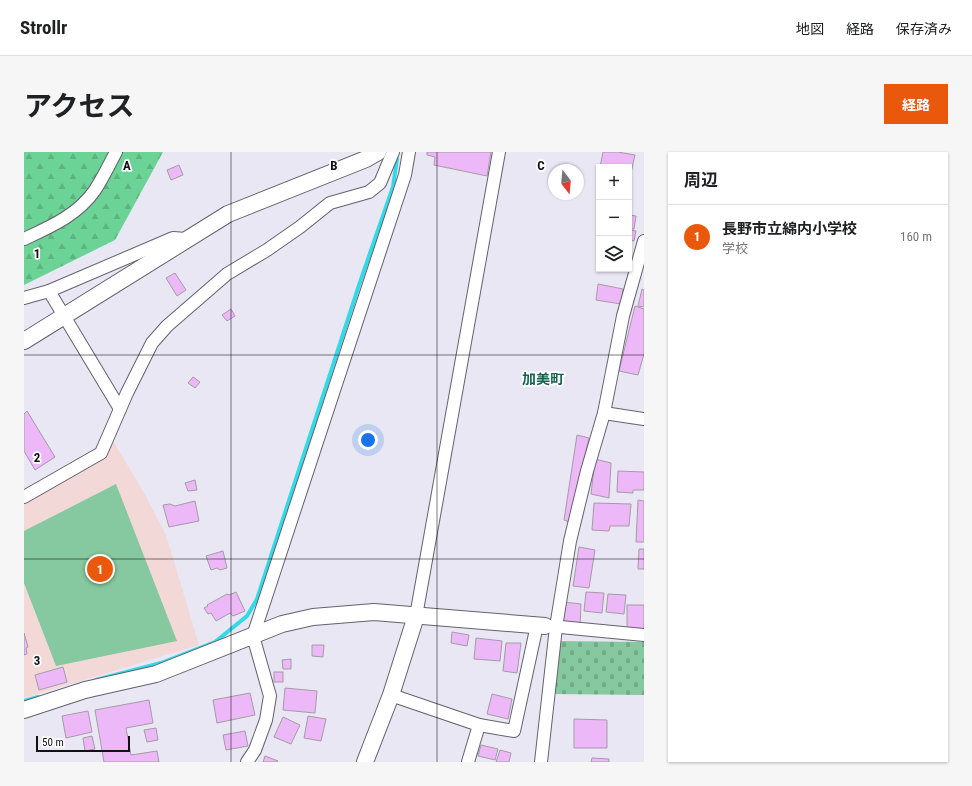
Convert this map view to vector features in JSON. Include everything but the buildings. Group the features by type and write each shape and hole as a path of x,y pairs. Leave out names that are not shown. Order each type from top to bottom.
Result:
{"street":[{"path":"24,239 48,228 72,214 85,202 95,190 116,152"},
{"path":"24,497 101,453 152,342 167,326 227,274 267,250 304,224 330,203 369,192 380,183 394,152"},
{"path":"247,762 254,750 266,720 270,696 253,636 404,175 408,152"},
{"path":"365,762 391,695 416,616 498,152"},
{"path":"24,341 228,214 368,154"},
{"path":"24,298 49,291 173,238 186,239"},
{"path":"391,695 479,725 514,731 546,626 570,541 587,470 604,413 623,316 644,241"},
{"path":"49,291 120,409"},
{"path":"604,413 644,419"},
{"path":"24,710 85,690 156,674 282,624 313,617 374,612 546,626 644,636"},
{"path":"541,762 546,626"},
{"path":"468,762 479,725"}],"shaded area":[{"path":"110,436 143,491 166,535 199,645 24,698 24,504 102,458"}],"green space":[{"path":"24,152 163,152 115,240 24,285"},
{"path":"116,484 177,641 56,666 24,583 24,531"},
{"path":"558,641 644,642 644,695 553,694"}],"waterway":[{"path":"96,680 161,663 215,642 247,616 257,599 359,285 393,187 397,159"},
{"path":"24,701 38,697"}],"place":[{"name":"長野市立綿内小学校","path":"100,569"}],"district":[{"name":"加美町","path":"543,379"}]}
